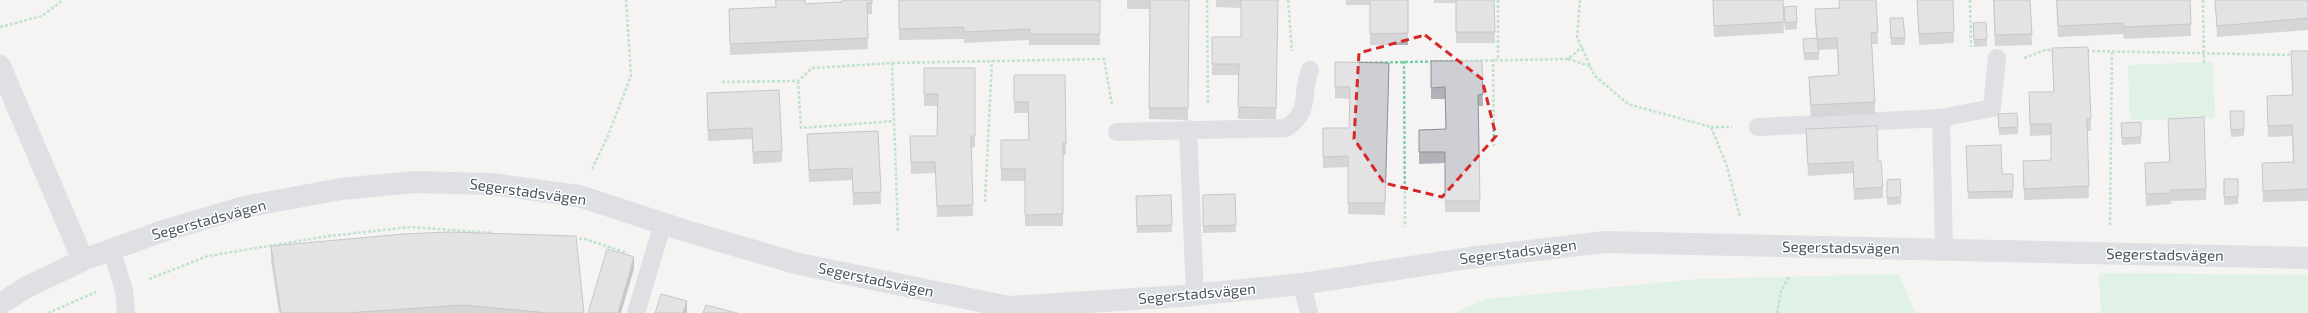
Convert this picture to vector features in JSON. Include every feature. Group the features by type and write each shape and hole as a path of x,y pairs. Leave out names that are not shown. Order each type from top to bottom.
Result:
{"street":[{"path":"0,66 83,260"},
{"name":"Segerstadsvägen","path":"0,304 27,287 83,260 160,232 244,207 341,189 430,182 491,184 579,196 663,224 799,264 1009,307 1195,295 1302,284 1469,258 1605,242 2308,258"}],"lane":[{"path":"1758,127 1941,118 1992,108 1997,58"},
{"path":"1117,132 1286,128 1296,122 1303,112 1305,82 1310,70"},
{"path":"1941,118 1944,250"},
{"path":"1188,130 1195,295"},
{"path":"636,313 663,224"},
{"path":"111,249 123,285 126,313"},
{"path":"1302,284 1309,313"}],"path":[{"path":"0,27 42,16 64,0"},
{"path":"579,196 607,138 631,76 626,0"},
{"path":"1207,0 1209,130"},
{"path":"1288,0 1290,49 1310,70"},
{"path":"1498,0 1498,59"},
{"path":"1580,0 1577,37 1594,74 1628,104 1711,127 1727,166 1750,246"},
{"path":"1970,0 1971,53 2014,61 2045,50 2060,50"},
{"path":"2203,0 2204,63"},
{"path":"1568,59 1582,47"},
{"path":"2082,51 2300,55"},
{"path":"2110,229 2112,51"},
{"path":"722,82 798,81 812,68 892,62 1104,59 1117,132"},
{"path":"1493,59 1494,146"},
{"path":"1352,63 1493,59 1568,59 1590,66"},
{"path":"985,202 992,61"},
{"path":"892,62 898,231"},
{"path":"1404,62 1405,227"},
{"path":"798,81 801,128 894,122"},
{"path":"48,313 83,297 123,285 144,281 208,256 329,236 410,227 494,233"},
{"path":"570,238 585,240 651,261"},
{"path":"1777,313 1781,291 1805,247"}],"highlighted area":[{"path":"1425,35 1482,79 1496,136 1442,197 1384,183 1354,139 1359,53"}],"green space":[{"path":"2213,62 2215,118 2130,120 2128,65"},
{"path":"2099,273 2308,275 2308,313 2101,313"},
{"path":"1899,274 1915,313 1454,313 1486,299 1699,279"}],"building":[{"path":"776,0 805,0 805,4 842,2 842,0 872,0 872,3 867,3 868,38 730,44 729,9 776,7"},
{"path":"899,0 1100,0 1100,34 1029,34 1030,29 964,32 964,27 899,29"},
{"path":"1150,0 1189,0 1188,108 1149,108"},
{"path":"1241,0 1278,0 1276,108 1238,107 1239,64 1212,64 1212,37 1241,37"},
{"path":"1370,0 1408,0 1408,33 1370,34"},
{"path":"1456,0 1494,0 1495,32 1456,32"},
{"path":"1713,0 1783,0 1784,22 1714,26"},
{"path":"1839,0 1876,0 1878,32 1871,33 1875,102 1811,105 1809,77 1839,75 1837,38 1817,39 1815,9 1840,8"},
{"path":"1917,0 1953,0 1954,32 1919,34"},
{"path":"1994,0 2030,0 2032,34 1995,35"},
{"path":"2057,0 2190,0 2191,24 2124,27 2123,23 2058,26"},
{"path":"2215,0 2308,0 2308,18 2217,26"},
{"path":"1796,6 1797,22 1785,23 1784,7"},
{"path":"1890,18 1903,18 1905,38 1891,38"},
{"path":"1986,22 1987,39 1974,40 1973,23"},
{"path":"1817,38 1819,53 1804,53 1803,39"},
{"path":"2088,47 2091,119 2087,119 2089,186 2024,189 2023,161 2051,160 2051,124 2030,124 2029,92 2054,92 2052,48"},
{"path":"2291,51 2308,51 2308,189 2263,191 2262,163 2294,162 2292,125 2268,126 2267,96 2293,95"},
{"path":"1431,61 1482,61 1483,94 1478,95 1480,201 1445,201 1445,152 1419,152 1419,130 1446,129 1445,87 1431,88"},
{"path":"1335,62 1389,63 1385,203 1348,203 1348,156 1323,157 1323,128 1349,128 1350,87 1335,87"},
{"path":"924,68 975,68 975,136 971,136 973,205 937,206 935,162 911,162 910,136 937,136 938,94 924,94"},
{"path":"1014,75 1065,75 1066,144 1063,143 1063,214 1025,215 1025,169 1001,169 1001,140 1029,140 1028,102 1014,102"},
{"path":"779,90 782,151 753,152 752,128 708,130 707,93"},
{"path":"2230,111 2244,111 2244,129 2231,130"},
{"path":"2017,113 2018,127 1999,128 1998,114"},
{"path":"2204,117 2206,189 2171,190 2171,193 2146,194 2145,163 2170,162 2168,119"},
{"path":"2141,122 2141,137 2122,138 2121,123"},
{"path":"1877,126 1878,161 1881,161 1883,187 1854,189 1853,162 1808,164 1806,129"},
{"path":"878,131 881,192 853,193 852,168 809,170 807,134"},
{"path":"2001,145 2002,174 2013,174 2013,191 1968,192 1966,146"},
{"path":"1900,179 1901,197 1887,198 1887,180"},
{"path":"2224,179 2238,179 2238,197 2224,197"},
{"path":"1235,194 1236,225 1203,226 1203,195"},
{"path":"1171,195 1172,225 1137,226 1136,196"},
{"path":"448,232 576,236 584,313 549,313 463,305 346,313 281,313 271,246 404,234"},
{"path":"607,249 634,257 618,313 588,313"},
{"path":"661,294 687,301 683,313 655,313"},
{"path":"706,305 737,313 703,313"}]}
